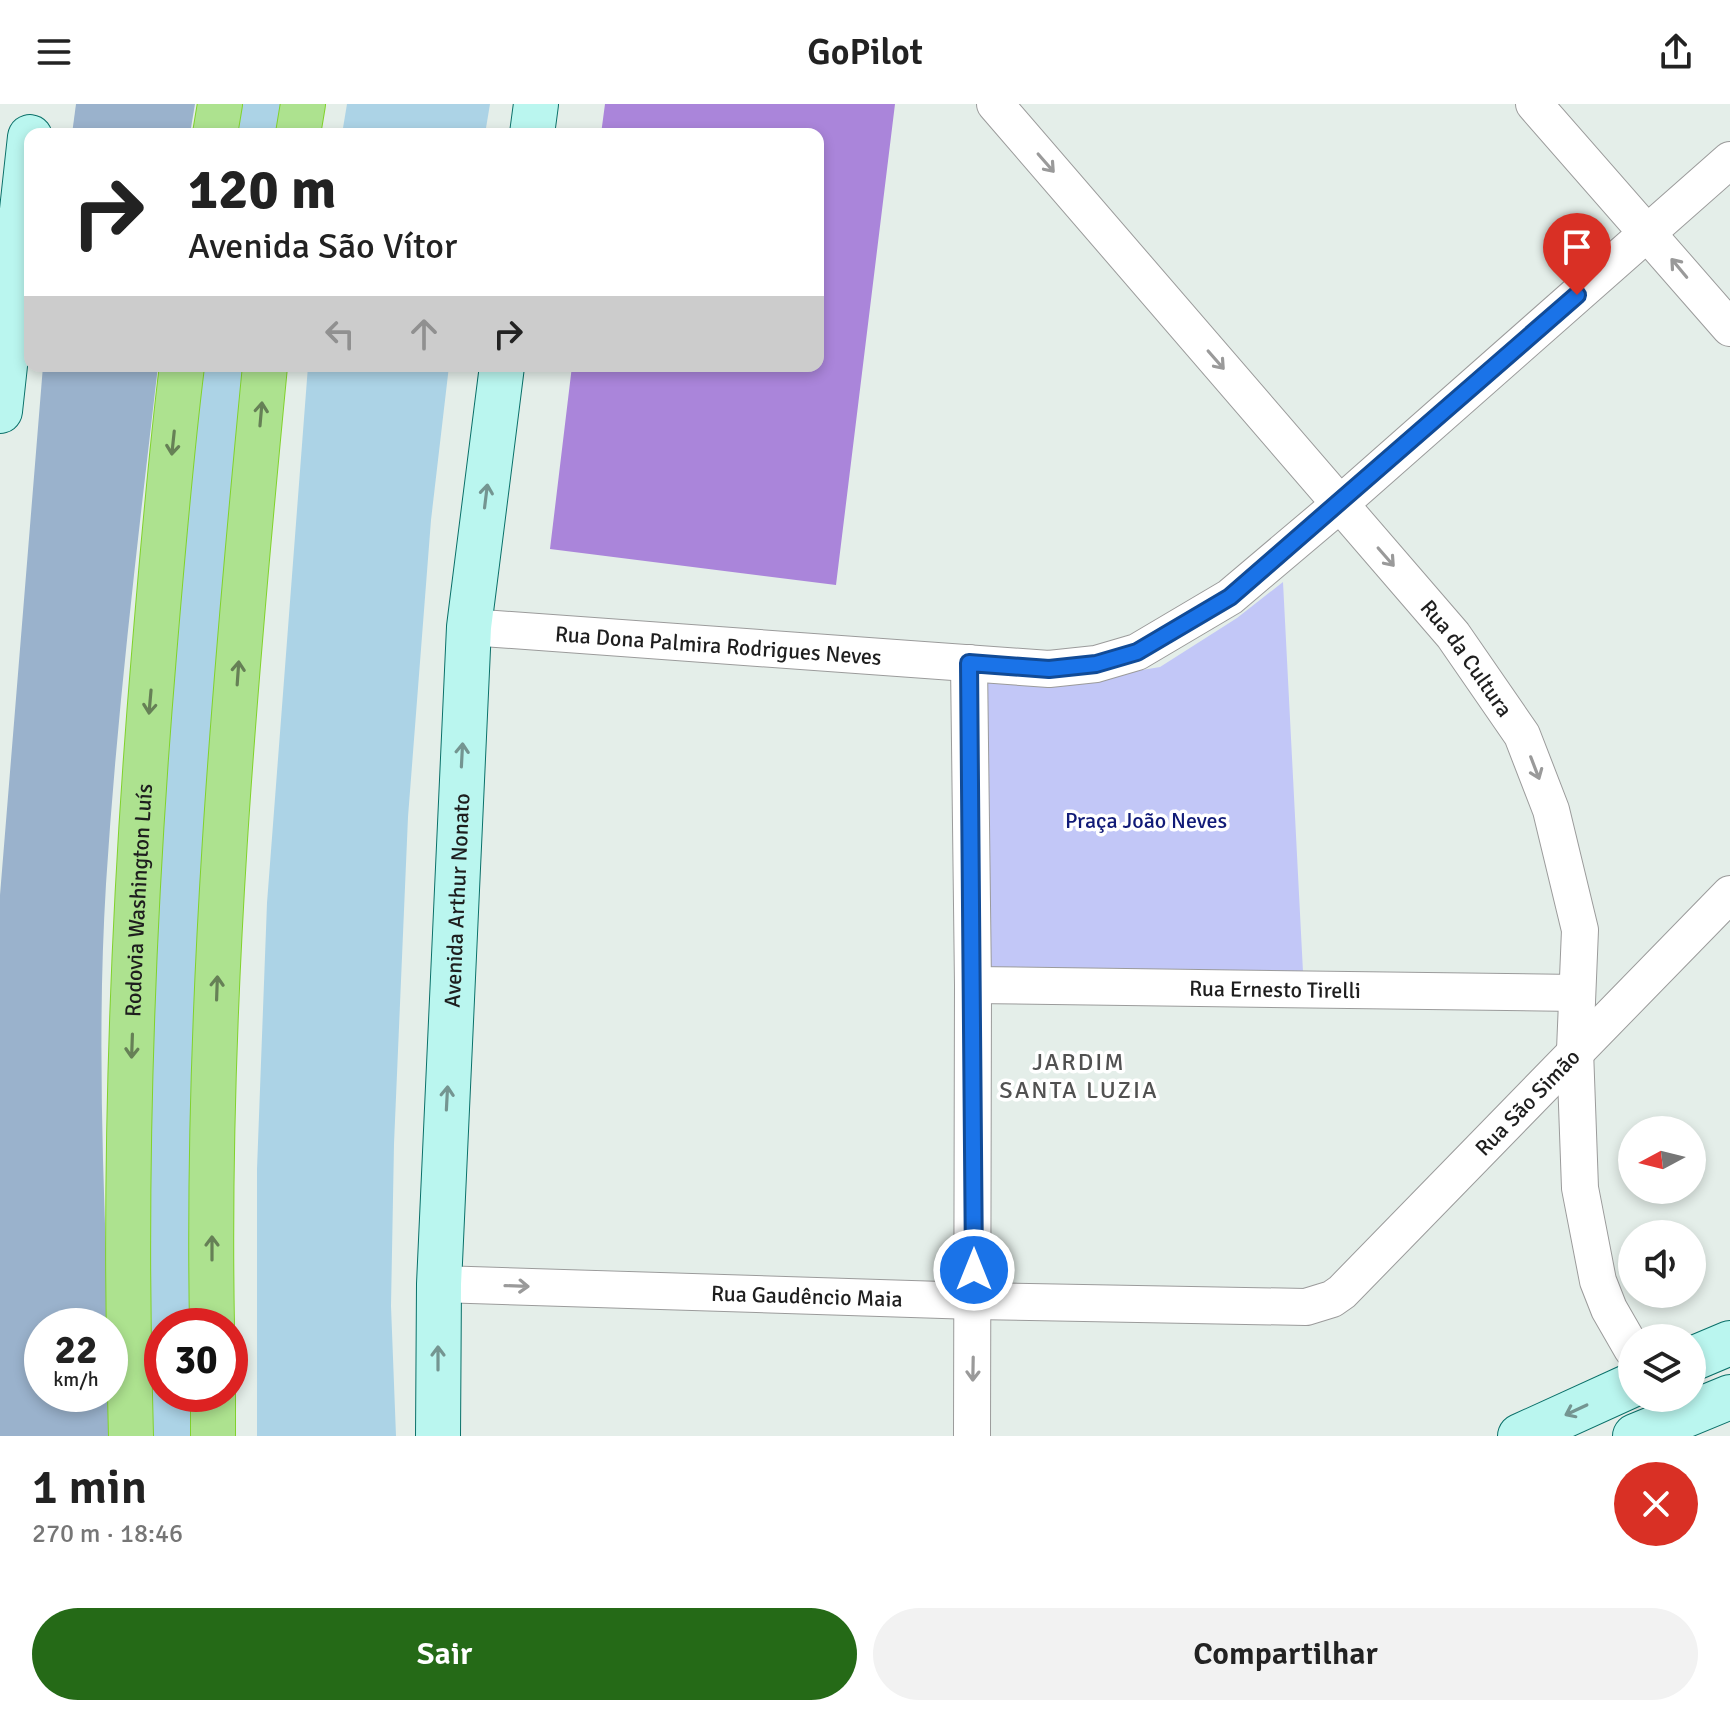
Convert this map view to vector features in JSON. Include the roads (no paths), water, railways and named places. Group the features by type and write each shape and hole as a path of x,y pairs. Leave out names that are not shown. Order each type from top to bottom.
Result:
{"highway":[{"path":"216,128 220,104"},
{"path":"299,128 303,104"},
{"name":"Rodovia Washington Luís","path":"131,1436 129,1142 135,929 160,575 181,372"},
{"path":"212,1308 218,953 264,372"},
{"path":"213,1412 213,1436"}],"main road":[{"path":"31,128 34,104"},
{"path":"533,128 536,104"},
{"path":"0,411 24,191"},
{"name":"Avenida Arthur Nonato","path":"438,1436 439,1284 469,627 501,372"},
{"path":"1706,1353 1730,1343"},
{"path":"1520,1436 1618,1391"},
{"path":"1635,1436 1730,1397"}],"street":[{"path":"1534,104 1730,328"},
{"name":"Rua da Cultura","path":"1003,107 1453,635 1522,735 1551,810 1580,930 1575,1050 1580,1188 1598,1281 1618,1325"},
{"name":"Rua Dona Palmira Rodrigues Neves","path":"469,627 1049,669 1096,664 1137,652 1230,597 1730,160"},
{"path":"969,663 973,985 972,1436"},
{"name":"Rua São Simão","path":"1318,1305 1342,1292 1730,894"},
{"name":"Rua Ernesto Tirelli","path":"973,985 1577,993"},
{"name":"Rua Gaudêncio Maia","path":"439,1284 974,1301 1318,1305"}],"district":[{"name":"JARDIM SANTA LUZIA","path":"1079,1076"}],"park label":[{"name":"Praça João Neves","path":"1146,820"}]}
